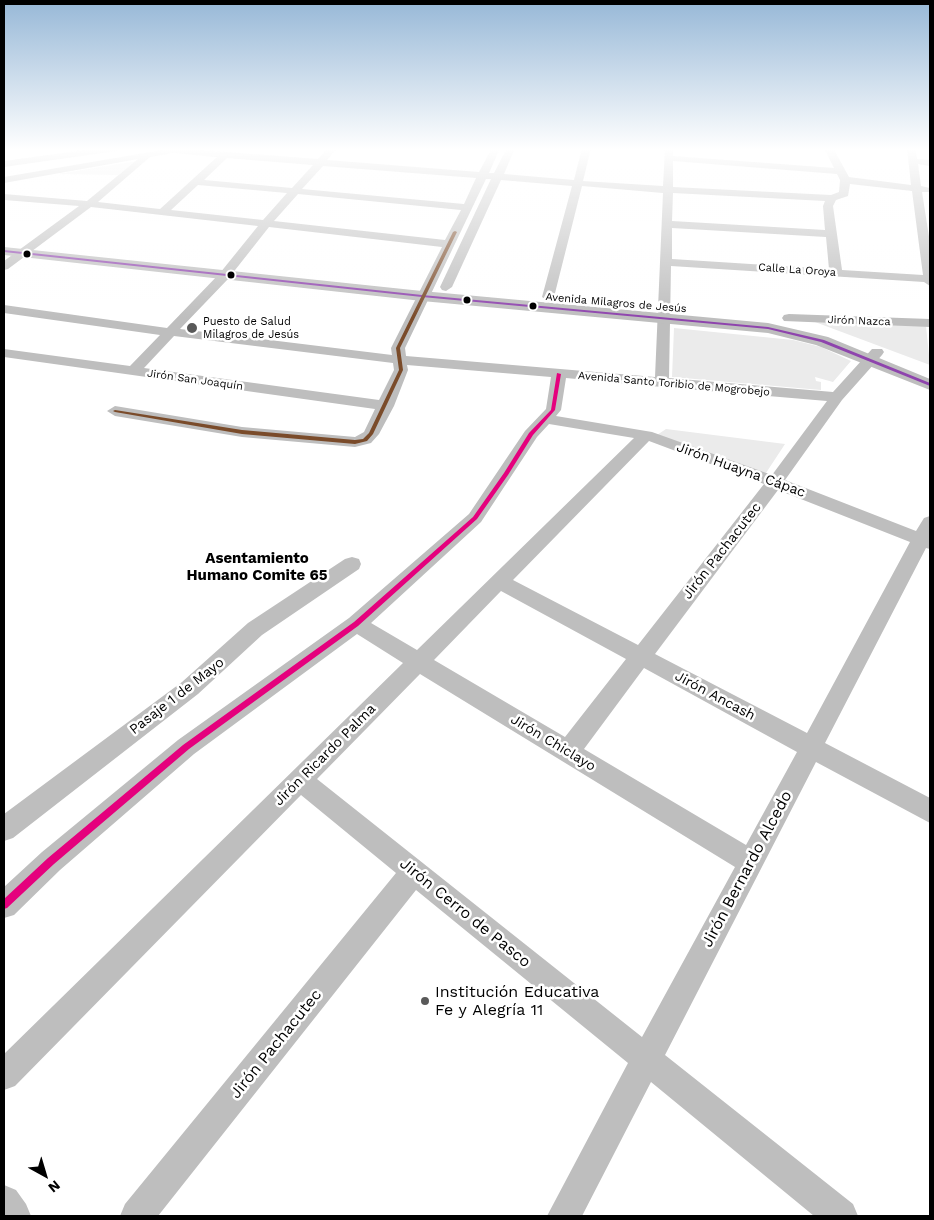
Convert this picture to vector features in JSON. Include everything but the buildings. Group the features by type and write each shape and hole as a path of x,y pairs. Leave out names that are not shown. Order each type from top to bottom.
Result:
{"street":[{"path":"4,266 88,205"},
{"path":"98,205 449,244"},
{"path":"163,212 171,205"},
{"path":"133,371 228,271 282,205"},
{"path":"115,410 242,432 355,442 365,440 371,434 386,406 401,370 398,348 467,207 445,205"},
{"path":"446,287 484,205"},
{"path":"548,297 572,205"},
{"path":"662,383 667,205"},
{"path":"829,205 830,234 836,273"},
{"path":"922,205 926,219 930,280"},
{"path":"666,224 830,234"},
{"name":"Avenida Milagros de Jesús","path":"4,240 228,271"},
{"name":"Avenida Milagros de Jesús","path":"4,251 664,313"},
{"name":"Calle La Oroya","path":"665,262 930,280"},
{"name":"Avenida Milagros de Jesús","path":"425,291 446,287 548,297 768,328 810,326 872,357"},
{"name":"Avenida Santo Toribio de Mogrobejo","path":"4,309 170,332 400,360 837,397"},
{"name":"Jirón Nazca","path":"790,326 930,323"},
{"path":"790,326 822,341 872,357 930,372"},
{"name":"Jirón San Joaquín","path":"4,353 386,406"},
{"path":"872,357 930,385"},
{"name":"Jirón Pachacutec","path":"568,752 776,482 837,397 872,357"},
{"path":"4,905 51,861 186,746 356,624 475,518 531,434 553,410 558,374"},
{"name":"Jirón Huayna Cápac","path":"545,419 646,435 927,535"},
{"name":"Jirón Ricardo Palma","path":"4,1075 646,435"},
{"name":"Jirón Bernardo Alcedo","path":"564,1216 750,862 927,535"},
{"name":"Pasaje 1 de Mayo","path":"4,829 190,688 230,654 255,628 352,564"},
{"name":"Jirón Ancash","path":"499,581 930,812"},
{"name":"Jirón Chiclayo","path":"356,624 750,862"},
{"name":"Jirón Cerro de Pasco","path":"300,780 841,1216"},
{"name":"Jirón Pachacutec","path":"137,1216 414,872"},
{"path":"4,1202 14,1216"}],"shaded area":[{"path":"815,322 926,326 930,365"},
{"path":"674,328 793,340 821,347 851,361 833,382 815,377 816,381 821,382 821,390 672,377"},
{"path":"666,429 785,444 766,473 657,435"}],"transit line":[{"path":"115,411 242,432 355,442 365,440 371,434 401,370 398,348 455,232"},
{"path":"4,251 422,296 768,328 822,341 930,385"},
{"path":"4,905 51,861 186,747 356,624 475,518 531,434 553,410 559,374"}],"place":[{"name":"Puesto de Salud Milagros de Jesús","path":"192,328"},
{"name":"Institución Educativa Fe y Alegría 11","path":"425,1001"}],"district":[{"name":"Asentamiento Humano Comite 65","path":"257,568"}]}
